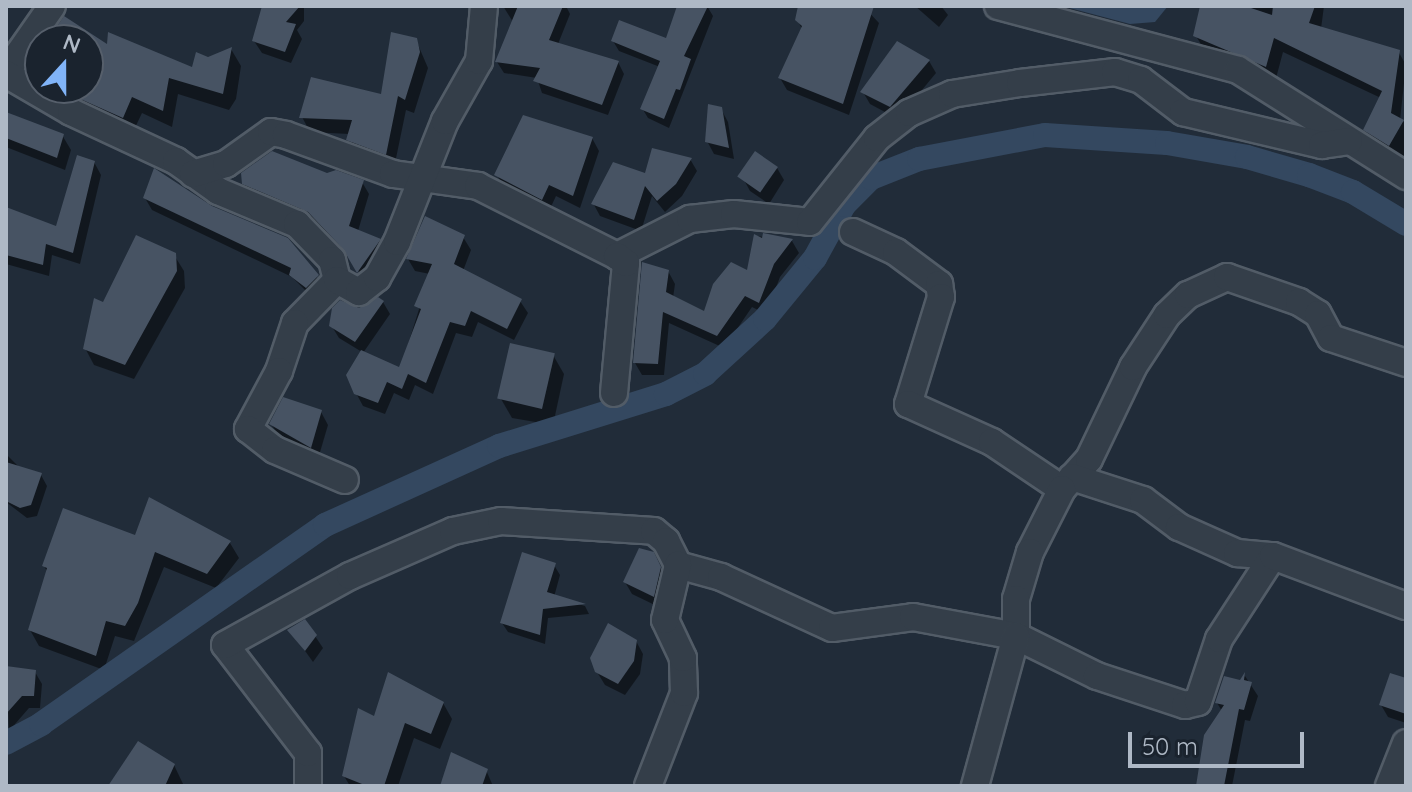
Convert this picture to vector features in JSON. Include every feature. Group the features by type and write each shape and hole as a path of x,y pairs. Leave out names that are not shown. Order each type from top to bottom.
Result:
{"street":[{"path":"52,6 6,73 193,174 218,191 297,224 332,260 337,280 359,292 377,278 424,177 445,121 479,61 484,6"},
{"path":"998,6 1238,70 1406,176"},
{"path":"617,256 690,219 734,214 810,222 877,138 909,113 952,94 1020,83 1115,72 1141,80 1183,112 1322,145 1349,141"},
{"path":"193,174 226,164 271,132 393,174 478,186 617,256 626,263 614,393"},
{"path":"853,232 896,252 939,284 941,297 908,404 992,442 1067,483 1143,500 1179,527 1237,553 1273,556 1406,606"},
{"path":"975,786 1016,636 1016,599 1030,552 1067,483 1089,459 1133,367 1167,315 1188,295 1227,277 1299,302 1318,314 1331,338 1406,363"},
{"path":"337,280 295,323 274,381 248,429 275,450 345,480"},
{"path":"308,786 308,753 225,645 279,612 453,531 501,521 654,531 666,541 678,565 665,620 683,658 684,693 648,786"},
{"path":"678,565 721,577 832,628 913,617 1016,636 1097,676 1185,705 1198,702 1219,639 1273,556"},
{"path":"1389,786 1406,743"}],"water":[{"path":"1062,6 1168,6 1155,22 1130,24"}],"building":[{"path":"262,6 300,6 286,22 296,24 285,52 252,41"},
{"path":"518,6 563,6 549,40 619,61 602,105 533,81 540,68 495,62"},
{"path":"677,6 708,6 684,56 691,59 680,90 676,89 664,119 640,109 660,61 611,41 619,20 666,38"},
{"path":"798,6 874,6 843,104 778,78 802,26 795,20"},
{"path":"1200,6 1245,6 1272,15 1273,6 1315,6 1309,23 1400,50 1391,113 1404,120 1389,146 1363,130 1382,91 1274,38 1266,67 1193,36"},
{"path":"64,16 76,24 59,24"},
{"path":"108,32 192,67 196,52 208,57 232,47 223,94 169,78 163,111 132,97 123,118 92,104 104,104 104,42 107,44"},
{"path":"391,32 417,38 420,52 405,100 398,96 386,155 346,140 352,120 299,118 311,77 381,94"},
{"path":"897,41 930,60 890,107 860,92"},
{"path":"708,104 722,107 729,148 705,142"},
{"path":"6,112 64,134 57,158 6,138"},
{"path":"523,115 593,137 573,196 549,185 542,200 494,175"},
{"path":"652,148 692,158 676,184 657,201 645,186 634,220 591,204 613,162 645,173"},
{"path":"272,151 327,173 336,170 364,180 349,226 381,239 357,273 343,249 308,212 242,184 241,173"},
{"path":"755,151 778,167 760,192 737,176"},
{"path":"77,155 95,161 73,253 46,244 43,265 6,255 6,207 56,226"},
{"path":"154,168 212,206 288,238 319,275 306,288 289,275 291,268 143,198"},
{"path":"425,216 465,235 454,264 522,299 507,329 471,311 465,326 450,322 426,383 408,374 402,389 387,382 378,403 354,394 346,375 361,350 399,367 421,309 414,306 432,264 406,259"},
{"path":"763,233 793,239 774,264 759,303 745,296 717,336 663,312 658,364 633,363 642,262 669,270 666,292 704,311 713,284 731,262 747,270 754,234 762,238"},
{"path":"136,235 176,253 177,271 125,365 83,349 94,298 103,302"},
{"path":"378,297 384,301 355,342 329,326 332,308 340,300 359,308"},
{"path":"510,343 555,353 542,409 497,399"},
{"path":"283,397 322,410 311,448 269,424"},
{"path":"6,462 42,473 31,505 20,508 6,501"},
{"path":"149,497 231,541 207,574 155,552 138,603 125,626 106,621 96,656 28,630 47,568 42,566 63,508 135,535"},
{"path":"639,548 654,552 661,567 654,597 623,582"},
{"path":"522,552 556,563 547,592 586,604 543,609 540,635 500,623"},
{"path":"305,619 317,635 305,651 287,630"},
{"path":"608,623 637,640 634,661 618,684 595,672 590,658"},
{"path":"6,666 36,670 34,696 22,696 6,714"},
{"path":"388,672 444,702 431,734 405,723 384,786 367,786 342,776 358,708 374,716"},
{"path":"1245,672 1244,680 1252,682 1244,710 1239,709 1224,786 1196,786 1204,735 1224,705 1215,703 1224,676 1240,680"},
{"path":"1390,673 1406,678 1406,714 1379,705"},
{"path":"138,741 175,764 165,786 108,786"},
{"path":"451,752 488,769 482,786 440,786"}],"waterway":[{"path":"6,743 41,724 325,525 499,446 666,394 705,374 765,319 815,258 844,205 871,178 919,159 1045,135 1167,143 1247,157 1309,175 1353,192 1406,224"}]}
